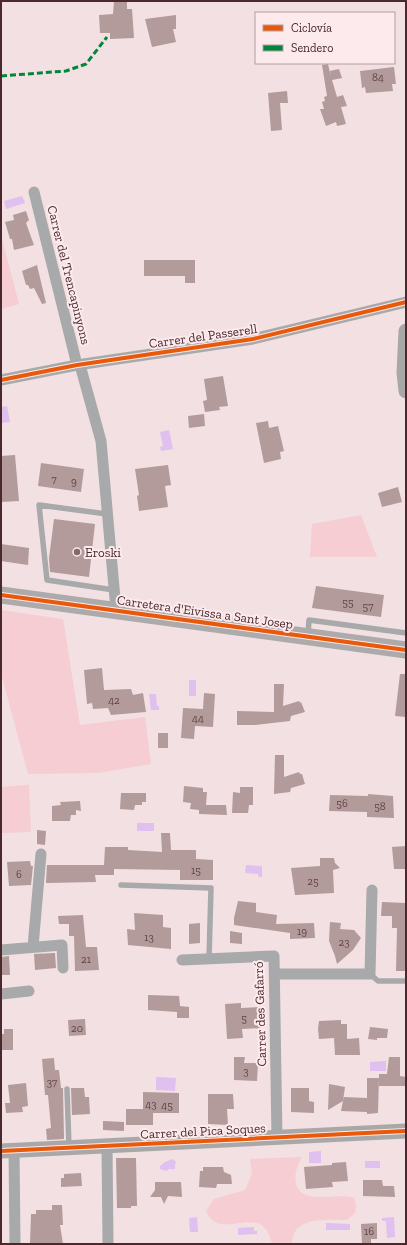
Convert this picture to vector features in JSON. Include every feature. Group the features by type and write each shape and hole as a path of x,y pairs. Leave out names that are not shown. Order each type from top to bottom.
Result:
{"main road":[{"name":"Carretera d'Eivissa a Sant Josep","path":"1,595 406,650"}],"street":[{"name":"Carrer del Trencapinyons","path":"34,192 79,365 101,441 116,610"},
{"name":"Carrer del Passerell","path":"1,380 79,365 253,339 406,302"},
{"path":"406,331 404,373 406,391"},
{"path":"33,947 41,854"},
{"path":"275,974 370,974 372,890"},
{"path":"1,950 62,945 63,968"},
{"name":"Carrer des Gafarró","path":"182,960 274,956 277,1137"},
{"path":"1,994 29,991"},
{"name":"Carrer del Pica Soques","path":"8,1150 406,1131"},
{"path":"107,1146 108,1244"},
{"path":"8,1150 15,1244"}],"lane":[{"path":"107,514 39,505 47,580 114,590"},
{"path":"308,636 309,620 406,633"},
{"path":"121,885 211,888 209,959"},
{"path":"370,974 378,981 406,982"},
{"path":"67,1089 69,1147"}],"shaded area":[{"path":"22,196 25,203 6,209 4,201"},
{"path":"1,235 19,304 1,309"},
{"path":"7,406 10,422 2,423 1,407"},
{"path":"169,430 173,449 161,451 160,447 163,446 160,432"},
{"path":"361,515 377,557 310,557 312,524"},
{"path":"1,610 63,619 80,725 145,717 151,764 98,773 28,774 1,673"},
{"path":"189,680 196,680 196,696 189,696"},
{"path":"149,694 156,694 157,706 159,706 159,710 151,710"},
{"path":"29,785 31,832 1,833 1,787"},
{"path":"137,823 154,823 154,831 137,831"},
{"path":"246,865 262,866 262,877 259,877 258,874 245,873"},
{"path":"386,1061 386,1071 370,1071 370,1062"},
{"path":"156,1077 176,1078 175,1091 156,1090"},
{"path":"321,1151 321,1163 309,1163 309,1152"},
{"path":"302,1157 297,1168 297,1187 301,1192 314,1197 339,1196 354,1198 356,1205 355,1213 347,1220 312,1221 298,1228 294,1235 292,1244 272,1244 267,1231 260,1224 251,1222 221,1224 212,1220 206,1211 214,1199 245,1190 252,1174 250,1159"},
{"path":"173,1159 176,1162 175,1169 169,1169 166,1171 160,1169 160,1166 165,1162"},
{"path":"365,1161 380,1161 380,1168 365,1168"},
{"path":"197,1217 198,1232 190,1232 189,1218"},
{"path":"394,1217 395,1237 387,1238 386,1221 382,1221 382,1218"},
{"path":"326,1223 350,1224 350,1230 326,1230"},
{"path":"254,1227 254,1231 257,1231 257,1234 238,1235 238,1228"}],"building":[{"path":"114,1 127,1 127,9 132,9 134,38 110,39 110,33 100,33 99,15 113,14"},
{"path":"176,15 176,29 173,29 176,42 152,47 145,19"},
{"path":"328,64 331,77 330,71 339,69 342,78 332,80 337,97 343,95 347,106 341,107 346,124 337,126 336,122 326,126 320,109 324,109 322,102 325,101 324,97 327,96 322,65"},
{"path":"394,67 396,84 392,84 393,91 366,93 365,87 362,88 360,71"},
{"path":"287,91 288,103 280,103 282,130 271,131 268,93"},
{"path":"26,211 29,220 26,223 34,245 14,250 12,239 10,239 5,222 14,220 13,215"},
{"path":"144,260 195,260 195,283 185,283 185,276 144,276"},
{"path":"37,265 46,303 42,304 34,288 30,289 28,285 26,285 22,271"},
{"path":"223,376 228,406 219,407 220,410 205,412 203,401 207,400 204,379"},
{"path":"204,414 205,426 189,428 188,416"},
{"path":"268,421 269,428 278,426 284,451 280,452 281,459 264,463 256,423"},
{"path":"15,455 19,501 1,502 1,456"},
{"path":"41,463 84,469 81,492 38,486"},
{"path":"168,465 171,485 165,486 168,507 139,511 137,496 139,495 135,469"},
{"path":"398,487 402,502 382,507 378,493"},
{"path":"54,519 95,524 89,577 50,572 49,558"},
{"path":"1,544 29,548 28,565 1,561"},
{"path":"316,586 384,595 381,617 312,608"},
{"path":"102,668 104,690 131,689 133,695 143,693 146,712 111,715 108,708 93,709 92,703 87,704 84,670"},
{"path":"400,674 406,674 406,717 395,716"},
{"path":"274,684 284,684 283,706 299,701 300,703 301,702 305,712 291,716 290,721 255,725 237,725 237,711 274,712"},
{"path":"204,693 215,694 213,727 195,726 194,739 181,738 183,708 203,709"},
{"path":"158,733 168,733 168,748 158,748"},
{"path":"275,755 284,755 284,777 299,772 302,774 305,784 291,788 290,792 274,794"},
{"path":"184,786 203,788 203,792 207,792 206,805 226,805 227,815 199,814 199,810 190,809 191,803 183,802"},
{"path":"240,787 253,787 253,805 249,805 248,813 232,813 233,792 240,793"},
{"path":"121,793 146,793 146,802 142,802 142,805 135,805 134,810 120,809"},
{"path":"368,794 393,796 394,818 367,817 367,812 329,811 330,795 368,796"},
{"path":"80,801 81,811 76,810 76,815 71,815 70,821 52,821 52,806 61,805 60,802"},
{"path":"37,830 46,831 45,845 37,844"},
{"path":"161,833 170,833 171,850 196,850 196,859 213,860 213,880 180,880 180,870 114,869 114,875 95,875 96,882 46,883 47,865 104,865 105,847 128,847 128,850 162,852"},
{"path":"406,846 406,869 394,869 392,847"},
{"path":"320,858 334,858 335,863 340,868 333,870 334,893 295,895 291,868 320,866"},
{"path":"30,861 31,866 33,866 31,885 9,886 7,862"},
{"path":"238,901 256,903 256,912 277,915 276,924 314,923 315,938 290,939 290,933 234,925"},
{"path":"382,902 406,903 406,971 396,971 397,928 392,928 392,916 381,916"},
{"path":"134,913 163,915 163,927 171,928 171,949 128,945 127,929 135,930"},
{"path":"83,915 86,947 97,947 99,970 75,971 74,936 69,936 69,924 59,924 58,916"},
{"path":"330,922 341,923 340,929 354,930 361,938 353,950 337,964 329,941"},
{"path":"200,923 200,943 189,944 189,924"},
{"path":"230,931 242,933 242,944 230,943"},
{"path":"55,953 56,968 35,970 34,954"},
{"path":"9,956 10,975 1,975 1,957"},
{"path":"148,995 179,996 180,1006 189,1007 189,1018 177,1018 177,1012 148,1010"},
{"path":"241,1003 241,1008 261,1007 262,1028 242,1029 243,1038 227,1039 225,1004"},
{"path":"85,1019 86,1035 69,1036 68,1020"},
{"path":"341,1020 341,1024 347,1024 347,1039 359,1038 360,1055 335,1055 334,1038 319,1039 319,1021"},
{"path":"370,1027 388,1029 387,1038 377,1038 377,1040 368,1039"},
{"path":"4,1029 13,1029 13,1050 1,1050 1,1034 4,1034"},
{"path":"234,1057 245,1057 244,1063 258,1063 257,1081 234,1080"},
{"path":"389,1057 400,1057 400,1076 406,1077 406,1086 379,1086 379,1074 387,1074"},
{"path":"54,1058 55,1070 59,1070 61,1088 63,1088 64,1139 47,1140 46,1129 51,1128 48,1095 45,1095 42,1059"},
{"path":"367,1078 379,1078 378,1113 367,1114 367,1112 341,1111 344,1097 367,1098"},
{"path":"26,1083 28,1106 22,1107 23,1112 6,1113 5,1103 10,1103 8,1085"},
{"path":"329,1084 345,1087 343,1101 328,1110"},
{"path":"71,1088 84,1088 85,1097 89,1097 90,1114 72,1115"},
{"path":"291,1088 309,1088 309,1101 314,1102 314,1113 291,1112"},
{"path":"143,1092 179,1093 179,1113 153,1113 153,1125 126,1125 126,1109 143,1109"},
{"path":"208,1094 233,1094 234,1109 227,1109 228,1125 208,1124"},
{"path":"103,1121 124,1122 124,1131 103,1130"},
{"path":"116,1158 136,1158 137,1206 131,1206 131,1208 117,1208"},
{"path":"346,1162 348,1181 332,1182 333,1187 306,1189 304,1167 332,1165 332,1163"},
{"path":"203,1167 223,1167 224,1172 231,1175 232,1184 217,1184 216,1188 199,1187 200,1171 203,1171"},
{"path":"81,1173 82,1186 61,1187 61,1178 64,1178 64,1174"},
{"path":"363,1180 382,1180 383,1186 394,1186 395,1197 363,1196"},
{"path":"155,1182 181,1182 182,1197 168,1196 164,1204 161,1197 150,1197 155,1190"},
{"path":"52,1205 62,1205 63,1225 60,1225 63,1244 30,1244 31,1214 36,1214 36,1210 52,1210"},
{"path":"377,1223 377,1239 371,1239 371,1244 362,1244 361,1224"}],"marked path":[{"path":"1,76 66,71 86,64 107,37"}],"cycle path":[{"path":"1,380 77,365 253,339 406,302"},
{"path":"1,595 406,650"},
{"path":"1,1151 406,1131"}],"place":[{"name":"Eroski","path":"77,552"}]}
